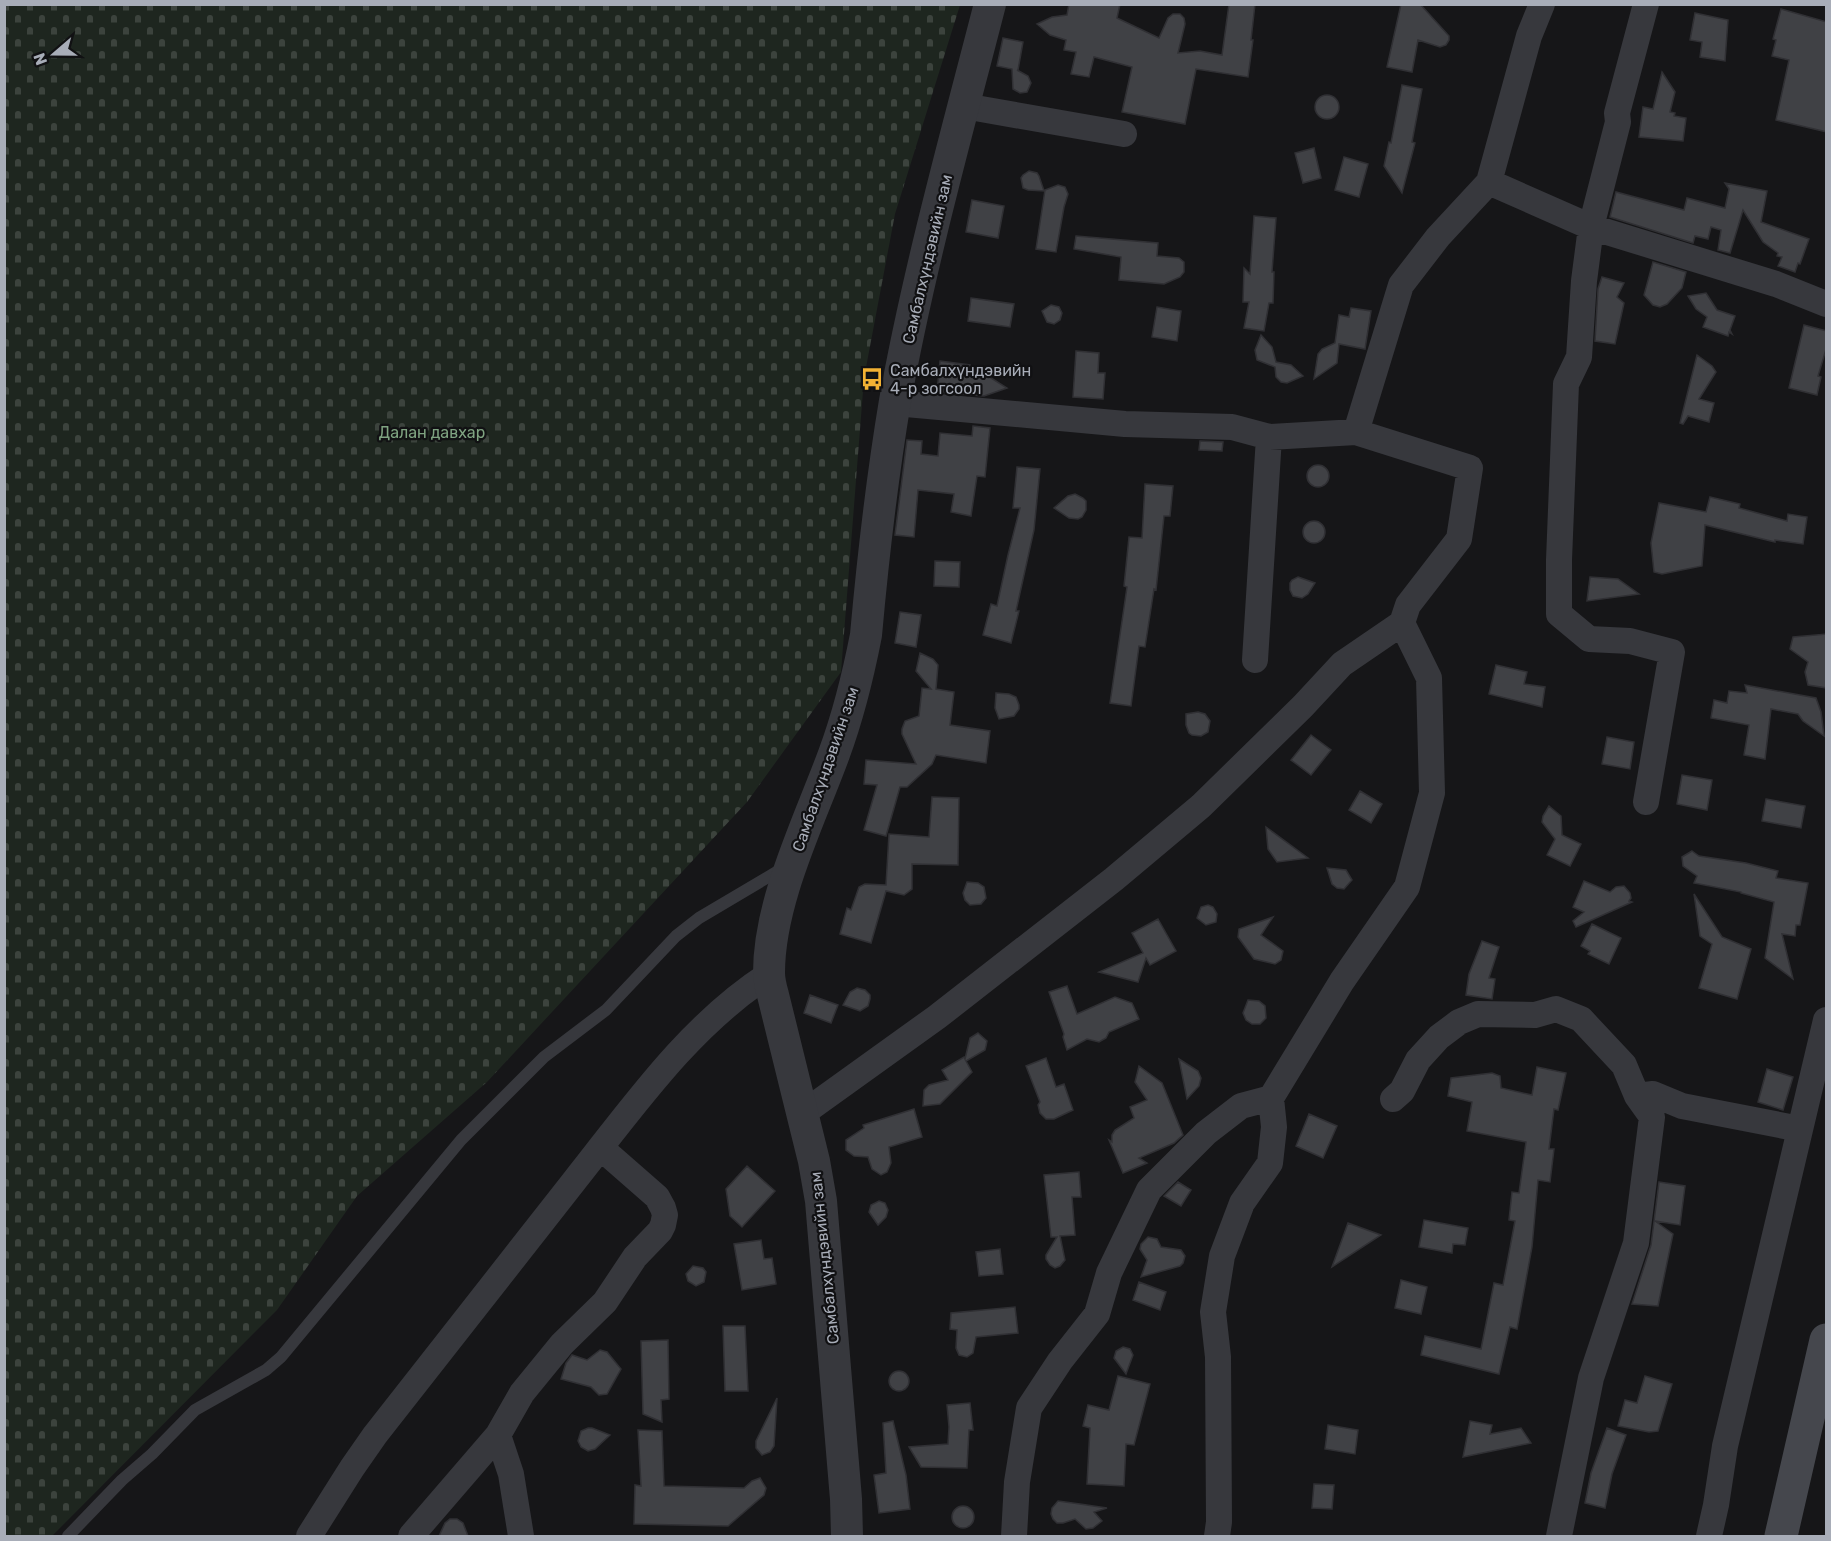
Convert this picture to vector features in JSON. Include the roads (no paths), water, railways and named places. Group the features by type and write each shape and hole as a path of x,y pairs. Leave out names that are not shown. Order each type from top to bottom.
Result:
{"main road":[{"path":"1781,1536 1827,1340"}],"street":[{"name":"Самбалхүндэвийн зам","path":"847,1536 821,1201 814,1161 768,975 772,935 793,863 834,753 861,660 895,403 912,323 990,4"},
{"path":"1356,432 1401,285 1438,237 1489,182 1529,36 1542,4"},
{"path":"1646,4 1617,112 1618,122 1591,227 1584,281 1579,357 1566,384 1559,560 1559,614 1589,639 1630,641 1672,652 1646,802"},
{"path":"964,106 1124,134"},
{"path":"1489,182 1591,227 1776,284 1827,304"},
{"path":"802,1114 937,1017 1114,879 1201,806 1303,706 1342,664 1402,623 1408,605 1459,539 1470,468 1356,432 1269,437 1232,427 1125,424 895,403"},
{"path":"1256,660 1269,437"},
{"path":"1217,1536 1219,1522 1218,1356 1213,1312 1222,1256 1242,1203 1270,1163 1274,1127 1271,1098 1342,981 1407,887 1432,793 1429,678 1402,623"},
{"path":"309,1536 375,1435 657,1077 715,1016 744,991 768,975"},
{"path":"1393,1099 1402,1091 1418,1060 1439,1036 1459,1022 1478,1014 1535,1015 1556,1009 1581,1019 1624,1065 1637,1096 1652,1117 1636,1243 1591,1378 1558,1536"},
{"path":"1709,1536 1725,1446 1827,1020"},
{"path":"1637,1096 1653,1094 1682,1106 1800,1129"},
{"path":"1014,1536 1017,1482 1029,1408 1060,1361 1097,1314 1109,1273 1149,1190 1206,1133 1241,1106 1271,1098"},
{"path":"411,1536 498,1435 522,1393 562,1344 605,1302 635,1257 663,1225 665,1215 657,1197 601,1148"},
{"path":"498,1435 511,1474 521,1536"}],"lane":[{"path":"68,1536 195,1410 266,1370 281,1357 462,1140 544,1057 606,1010 676,936 699,918 793,863"}],"place":[{"name":"Самбалхүндэвийн 4-р зогсоол","path":"872,379"}],"park label":[{"name":"Далан давхар","path":"432,432"}]}
